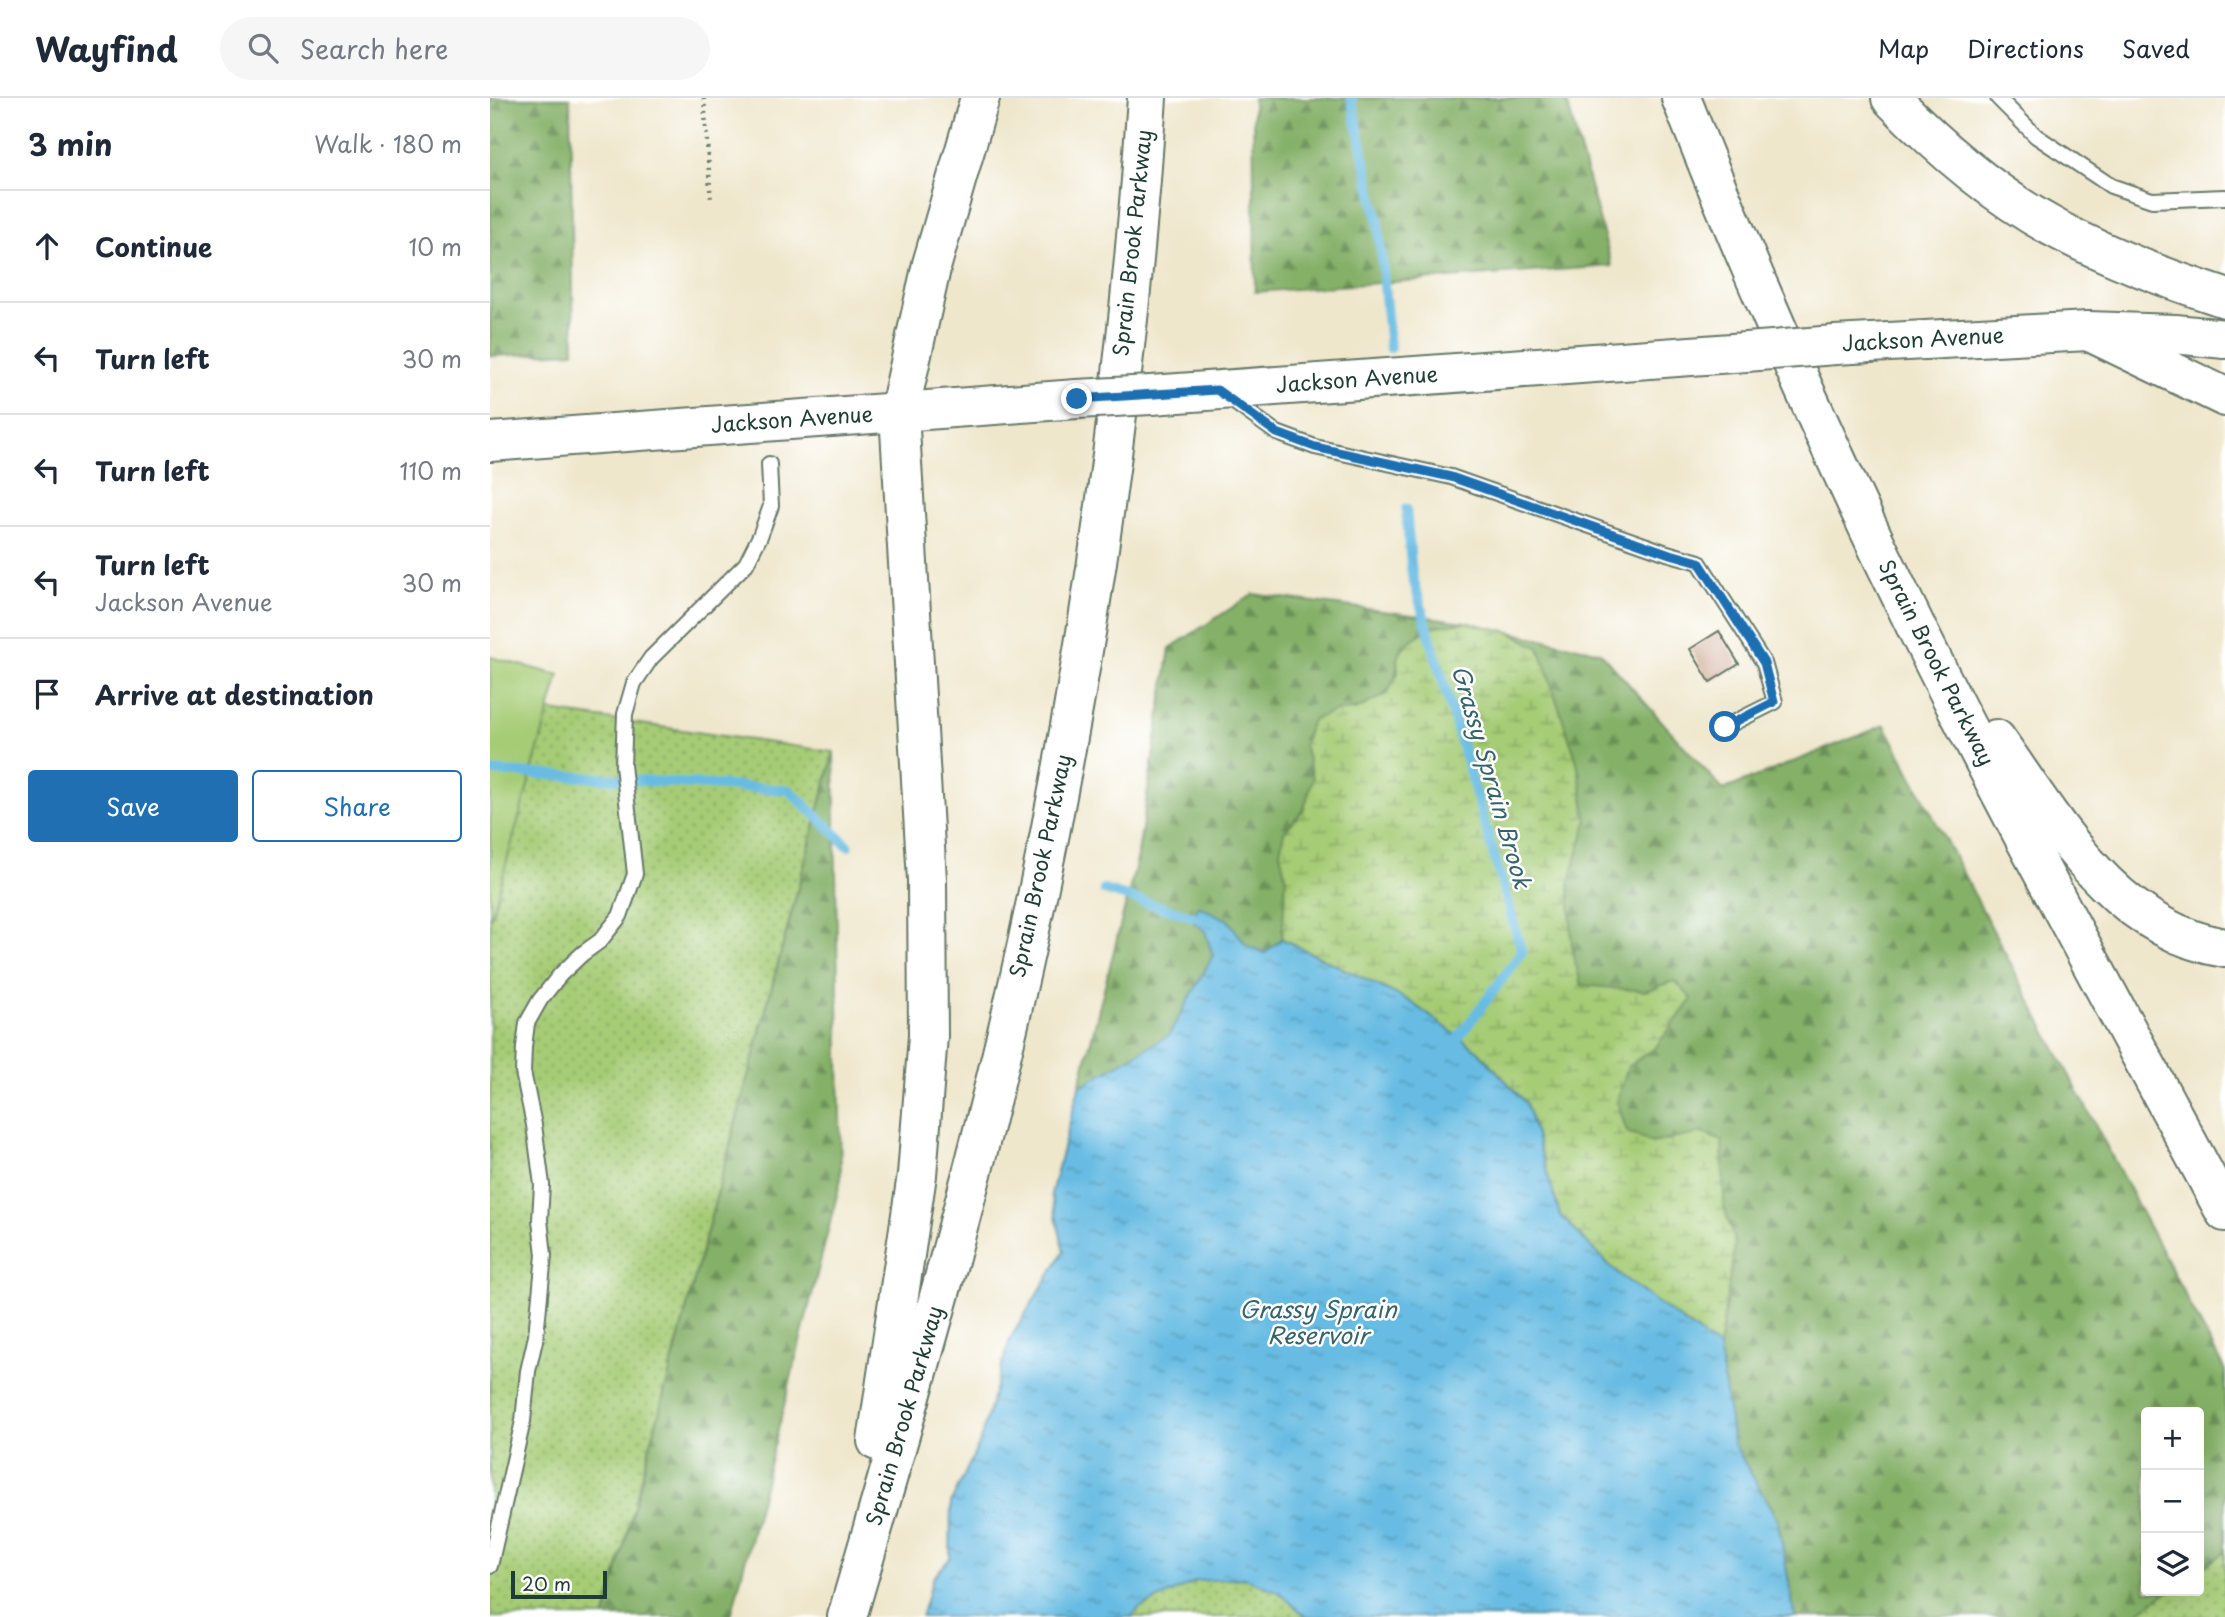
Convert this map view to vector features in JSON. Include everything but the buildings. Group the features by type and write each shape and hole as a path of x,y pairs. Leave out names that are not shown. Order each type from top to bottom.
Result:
{"main road":[{"path":"851,1604 915,1188 928,1036 927,880 899,413 932,264 980,98"},
{"name":"Sprain Brook Parkway","path":"851,1604 980,1144 1056,803 1093,586 1110,459 1128,304 1147,98"},
{"name":"Sprain Brook Parkway","path":"1681,98 1721,201 1810,404 1917,628 2024,836 2225,1212"},
{"path":"1891,98 1949,154 2022,209 2104,252 2148,271 2225,298"},
{"path":"2088,331 2225,397"},
{"name":"Jackson Avenue","path":"490,442 1835,345 2088,331 2225,339"},
{"path":"1917,628 2070,843 2093,871 2123,900 2154,922 2188,938 2225,948"}],"lane":[{"path":"1998,98 2036,136 2111,186 2152,200 2225,197"},
{"path":"1217,390 1277,433 1303,442 1451,477 1699,562 1764,663 1774,702 1725,727"},
{"path":"490,1566 523,1421 528,1371 536,1336 544,1255 540,1220 542,1185 523,1072 527,1023 540,1000 560,975 600,941 620,916 635,874 623,765 625,714 634,683 651,658 746,564 771,506 769,464"}],"path":[{"path":"704,98 711,202"}],"green space":[{"path":"490,98 570,98 574,352 490,356"},
{"path":"1253,98 1566,98 1612,266 1255,292"},
{"path":"1253,594 1466,622 1430,627 1397,658 1397,671 1393,682 1380,698 1359,707 1336,711 1304,744 1313,778 1304,809 1285,832 1280,851 1286,878 1282,939 1265,953 1246,945 1228,920 1205,931 1213,956 1170,1035 1079,1087 1137,860 1170,648"},
{"path":"1466,622 1510,632 1539,648 1577,762 1587,821 1569,883 1572,949 1581,985 1645,991 1675,981 1692,999 1655,1048 1628,1066 1617,1102 1627,1132 1652,1143 1702,1133 1722,1141 1724,1206 1735,1244 1719,1348 1617,1273 1560,1215 1526,1103 1478,1051 1408,1000 1282,939 1286,878 1280,852 1284,832 1304,809 1313,778 1304,744 1312,720 1336,711 1355,710 1387,694 1398,673 1397,658 1406,644 1430,627"},
{"path":"1510,632 1600,652 1723,790 1885,725 2225,1371 2225,1552 2204,1567 2204,1407 2141,1407 2141,1596 2162,1596 2130,1617 1795,1617 1778,1521 1733,1442 1719,1348 1734,1244 1724,1206 1722,1141 1702,1133 1653,1143 1627,1132 1617,1101 1628,1066 1655,1048 1674,981 1645,991 1581,986 1572,949 1569,883 1587,821 1577,762 1539,648"},
{"path":"490,657 559,675 490,921"},
{"path":"537,709 834,752 605,1617 490,1617 490,862"},
{"path":"834,752 841,1179 731,1617 605,1617"},
{"path":"2225,1489 2225,1617 2072,1617 2141,1593 2141,1596 2204,1596 2204,1507"},
{"path":"1150,1554 1414,1617 1090,1617"}],"water":[{"name":"Grassy Sprain Reservoir","path":"1198,906 1228,920 1246,945 1265,953 1282,939 1408,1000 1478,1051 1526,1103 1560,1215 1617,1273 1719,1348 1733,1442 1778,1521 1795,1617 1306,1617 1279,1592 1244,1578 1197,1581 1139,1608 1131,1617 921,1617 933,1578 950,1558 951,1502 979,1444 1010,1339 1064,1251 1051,1194 1079,1087 1169,1035 1213,956 1205,931 1194,922"}],"waterway":[{"name":"Grassy Sprain Brook","path":"1351,98 1378,220 1390,348"},
{"name":"Grassy Sprain Brook","path":"1406,509 1412,575 1522,952 1459,1037"},
{"path":"490,771 789,790 848,846"},
{"path":"1104,890 1195,917"}],"route":[{"path":"1077,399 1217,390 1277,433 1315,447 1451,477 1699,562 1764,663 1774,702 1725,727"}]}
